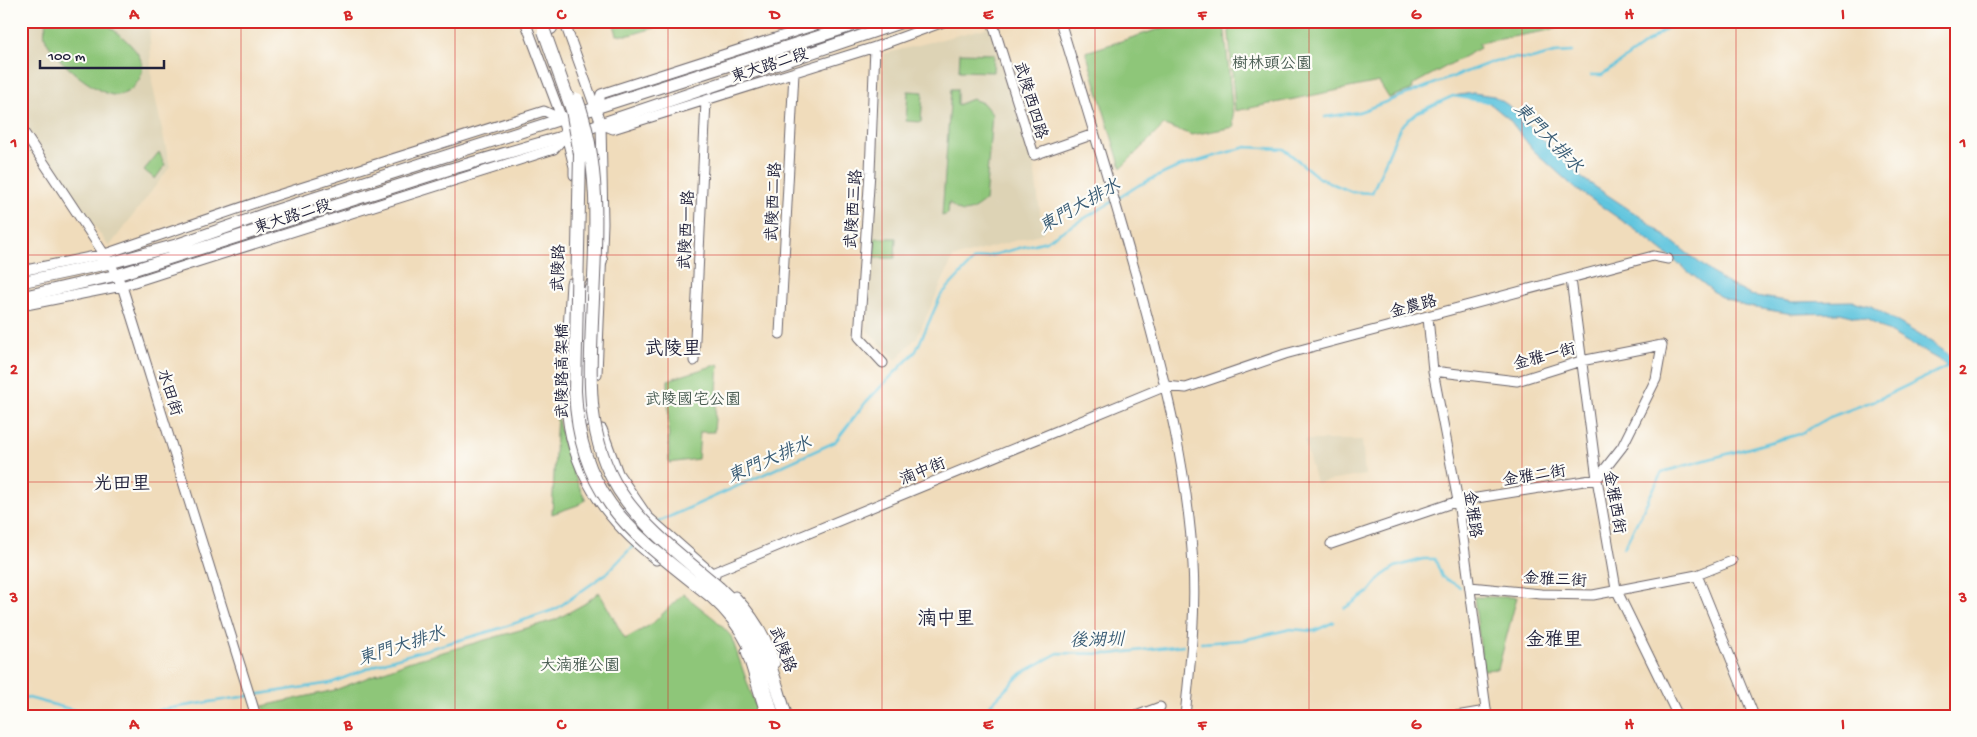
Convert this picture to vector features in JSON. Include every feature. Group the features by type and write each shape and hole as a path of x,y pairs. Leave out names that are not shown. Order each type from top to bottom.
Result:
{"highway":[{"name":"武陵路高架橋","path":"546,25 572,110 580,154 575,390 576,413 584,455 591,473 613,510 633,531 746,614 764,646 786,716"},
{"path":"601,260 586,301 582,394 585,422 596,462 624,512 635,524 715,592"},
{"path":"572,268 586,301"},
{"name":"武陵路高架橋","path":"715,592 747,636 773,716"}],"main road":[{"name":"東大路二段","path":"21,282 107,259 176,246 271,212 867,21"},
{"name":"東大路二段","path":"21,297 117,275 447,170 565,136 905,21"}],"street":[{"name":"武陵路","path":"525,21 562,119 574,167 566,402 568,422 580,465 609,514 629,536 652,557 694,589"},
{"path":"564,21 601,124 603,223 597,405 609,453 635,499 609,514"},
{"name":"東大路二段","path":"596,109 601,94 828,21"},
{"name":"東大路二段","path":"601,124 613,129 875,47 946,21"},
{"name":"武陵西四路","path":"992,21 1034,155 1094,134"},
{"path":"1060,21 1120,216 1166,386 1178,445 1193,565 1190,662 1185,716"},
{"name":"武陵西三路","path":"875,47 870,172 859,336 883,363"},
{"name":"武陵西二路","path":"780,334 794,73"},
{"name":"武陵西一路","path":"694,361 706,101"},
{"name":"水田街","path":"21,128 107,259 122,286 255,712"},
{"name":"東大路二段","path":"21,306 122,286 554,149 565,136"},
{"name":"金農路","path":"1166,386 1186,388 1284,354 1653,256 1668,259"},
{"name":"東大路二段","path":"21,271 107,259"},
{"name":"金雅西街","path":"1571,279 1597,479 1616,589 1678,716"},
{"name":"金雅路","path":"1428,317 1433,371 1458,501 1486,713"},
{"name":"金雅一街","path":"1433,371 1517,381 1581,361 1662,345 1656,380 1622,447 1597,479"},
{"name":"湳中街","path":"694,589 712,573 1166,386"},
{"name":"金雅二街","path":"1332,544 1458,501 1597,479"},
{"name":"武陵路","path":"635,499 648,517 712,573 748,609 769,644 791,716"},
{"path":"609,514 638,527 701,581"},
{"name":"金雅三街","path":"1470,586 1541,594 1593,595 1616,589 1697,575 1732,560"},
{"path":"1697,575 1754,716"},
{"path":"694,589 720,612 744,645 766,716"},
{"path":"1136,716 1160,707"},
{"path":"1456,716 1486,713"}],"shaded area":[{"path":"21,21 149,21 152,82 170,167 109,247 21,120"},
{"path":"990,27 1033,159 1043,233 953,258 917,337 896,360 867,330 883,54"},
{"path":"1304,440 1362,440 1365,475 1316,483"}],"green space":[{"path":"47,21 103,21 134,48 139,57 142,65 141,74 136,84 132,89 120,95 113,95 95,88 85,81 65,65 50,47 45,35"},
{"path":"613,21 678,21 630,35 617,35"},
{"path":"1185,21 1224,21 1234,127 1192,135 1164,125 1121,168 1086,52"},
{"name":"樹林頭公園","path":"1228,21 1554,21 1556,29 1479,43 1480,48 1414,84 1411,90 1389,98 1379,82 1235,111"},
{"path":"960,53 994,54 993,72 959,71"},
{"path":"951,89 957,89 957,105 972,99 983,103 992,114 985,201 967,212 958,210 949,202 948,214 942,216"},
{"path":"908,91 923,92 921,122 906,121"},
{"path":"159,152 165,165 155,179 144,170"},
{"path":"875,238 896,238 895,258 875,258"},
{"name":"武陵國宅公園","path":"719,364 714,432 700,432 698,459 669,463 668,380"},
{"path":"557,413 568,457 586,500 578,505 552,514"},
{"name":"大湳雅公園","path":"599,592 625,639 652,624 683,594 716,620 731,636 759,716 266,716 263,706 335,690 408,662 555,620 584,604"},
{"path":"1474,597 1517,597 1498,669 1483,670"}],"water":[{"path":"1473,93 1494,96 1508,105 1582,178 1645,220 1720,279 1750,295 1792,302 1853,301 1871,306 1933,343 1956,360 1956,374 1941,361 1868,320 1840,313 1793,314 1744,306 1719,296 1637,231 1575,188 1533,150 1509,119 1488,102 1453,96"}],"waterway":[{"path":"1591,75 1602,75 1667,28 1691,21"},
{"path":"1325,117 1359,112 1495,61 1514,58 1532,59 1554,53 1572,52"},
{"name":"東門大排水","path":"1117,199 1139,185 1178,167 1246,147 1284,149 1319,178 1352,192 1372,193 1400,127 1416,113 1453,96 1488,102"},
{"name":"東門大排水","path":"658,522 835,442 866,402 916,351 941,295 974,260 1046,241 1112,202"},
{"path":"1624,548 1662,472 1800,434 1830,417 1881,398 1948,366"},
{"name":"東門大排水","path":"121,716 331,683 387,661 501,628 556,609 607,573 634,545"},
{"name":"後湖圳","path":"1345,608 1369,592 1382,576 1395,567 1423,559 1435,559 1442,577 1460,587"},
{"name":"後湖圳","path":"1201,643 1243,640 1291,629 1314,631 1334,622"},
{"name":"後湖圳","path":"972,716 984,711 1022,673 1058,653 1111,654 1183,645"},
{"name":"東門大排水","path":"21,696 96,716"},
{"name":"後湖圳","path":"865,713 878,716"}],"district":[{"name":"武陵里","path":"673,347"},
{"name":"光田里","path":"122,482"},
{"name":"湳中里","path":"946,617"},
{"name":"金雅里","path":"1554,638"}]}
